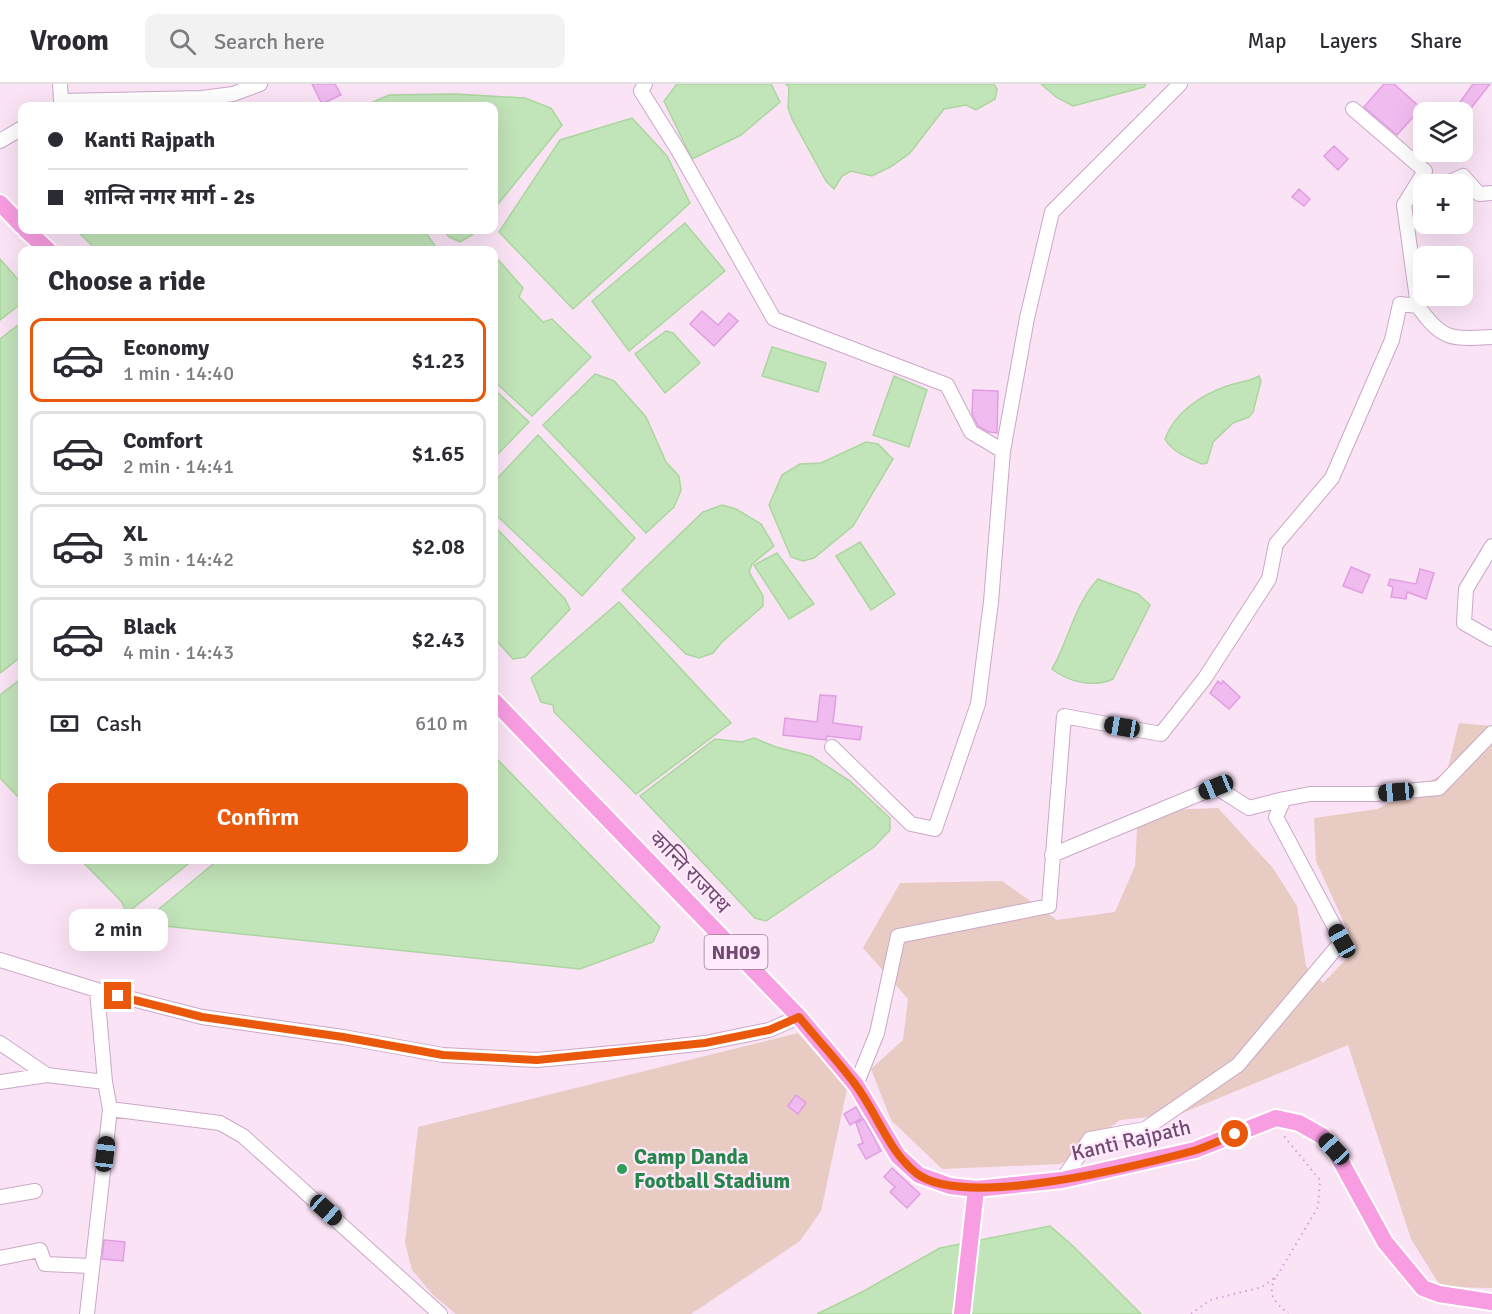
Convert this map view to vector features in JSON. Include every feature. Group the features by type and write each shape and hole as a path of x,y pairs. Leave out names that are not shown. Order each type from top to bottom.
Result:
{"main road":[{"path":"0,203 18,222"},
{"path":"30,234 44,246"},
{"name":"कान्ति राजपथ","path":"498,705 799,1017 856,1085 898,1156 919,1175 950,1186 976,1189"},
{"path":"1276,1118 1299,1123 1322,1136 1334,1149 1384,1242 1423,1288 1439,1294 1492,1302"},
{"name":"Kanti Rajpath","path":"976,1189 1062,1180 1195,1150 1276,1118"},
{"path":"962,1314 976,1189"}],"street":[{"path":"57,102 60,84"},
{"path":"146,84 147,99"},
{"path":"93,102 202,98 260,84"},
{"path":"645,84 641,91 678,150 774,319 947,385 971,432 1003,451"},
{"path":"832,747 911,824 934,829 978,704 991,602 1003,451 1027,318 1052,212 1180,84"},
{"path":"1353,109 1428,174"},
{"path":"0,141 18,130"},
{"path":"1413,270 1404,205 1425,171"},
{"path":"1473,187 1479,194 1492,193"},
{"path":"856,1085 877,1032 898,936 1049,906 1064,716 1161,734 1205,678 1269,579 1276,544 1332,478 1392,340 1401,304 1413,305"},
{"path":"1418,306 1431,325 1455,338 1492,337"},
{"path":"1492,546 1466,589 1464,623 1492,639"},
{"path":"1052,855 1216,787 1249,808 1310,794 1374,794 1438,789 1492,734"},
{"path":"1062,1180 1090,1139 1145,1129 1238,1065 1342,941 1276,817 1284,799"},
{"path":"0,960 97,990 202,1017 343,1037 443,1055 537,1060 705,1043 769,1030 799,1017"},
{"path":"87,1314 110,1109 105,1082 97,990"},
{"path":"0,1043 48,1075"},
{"path":"0,1082 48,1075 105,1082"},
{"path":"110,1109 220,1123 243,1136 440,1314"},
{"path":"0,1197 35,1191"},
{"path":"0,1258 40,1250 45,1264 92,1266"}],"path":[{"path":"1276,1118 1284,1138 1320,1180 1318,1207 1271,1289 1272,1297 1288,1314"},
{"path":"1191,1314 1210,1300 1262,1287 1277,1276"}],"shaded area":[{"path":"677,84 771,84 780,102 741,135 692,159 664,101"},
{"path":"786,84 994,84 997,89 995,99 976,110 966,105 944,109 910,153 892,166 872,176 851,171 842,176 834,189 826,181 792,119 788,108 789,87"},
{"path":"1041,84 1146,84 1144,87 1073,106 1056,97"},
{"path":"456,94 525,98 551,108 562,125 498,204 498,102 373,102 389,95"},
{"path":"632,118 667,156 690,203 573,309 499,232 560,140"},
{"path":"685,223 725,271 629,351 592,301"},
{"path":"80,234 427,234 435,246 93,246"},
{"path":"446,234 473,234 460,242"},
{"path":"0,259 18,279 18,306 0,320"},
{"path":"498,260 523,288 519,297 543,322 552,319 591,357 532,416 498,385"},
{"path":"18,325 18,659 0,673 0,339"},
{"path":"666,331 673,333 700,363 665,393 635,354"},
{"path":"772,347 826,363 818,392 762,376"},
{"path":"595,374 614,381 646,417 666,462 679,476 681,490 674,507 646,533 543,425"},
{"path":"894,376 927,390 909,447 873,435"},
{"path":"1259,376 1261,381 1253,412 1249,417 1233,423 1213,442 1207,463 1202,464 1186,457 1168,444 1165,439 1169,429 1190,406 1217,390"},
{"path":"498,393 529,422 498,454"},
{"path":"538,435 635,538 582,596 498,517 498,478"},
{"path":"866,442 878,444 893,459 853,526 814,558 803,561 791,557 769,505 782,475 800,464 821,463"},
{"path":"722,505 736,509 761,524 774,546 752,564 749,572 763,596 763,606 722,642 713,653 699,658 686,654 622,590 703,512"},
{"path":"498,530 565,599 570,609 525,657 513,659 498,642"},
{"path":"860,542 895,594 871,610 836,556"},
{"path":"777,553 814,604 789,619 754,565"},
{"path":"1098,579 1138,594 1150,605 1113,679 1098,683 1081,682 1058,674 1052,669 1077,611"},
{"path":"619,602 731,723 636,794 554,712 553,705 541,702 531,678"},
{"path":"18,681 18,797 0,778 0,695"},
{"path":"1459,723 1492,726 1492,1288 1441,1287 1411,1239 1348,1045 1180,1114 1120,1120 1061,1164 942,1169 891,1120 871,1069 903,1040 908,999 863,948 900,883 1002,881 1057,920 1115,912 1135,866 1138,811 1218,808 1273,868 1297,906 1306,966 1323,983 1356,949 1316,861 1314,818 1378,809 1447,772"},
{"path":"754,738 776,747 811,756 850,781 890,818 890,830 874,847 766,921 755,918 640,796 715,739 742,742"},
{"path":"498,760 660,927 653,942 580,969 155,925 153,914 213,864 498,864"},
{"path":"85,864 188,864 127,913 121,901"},
{"name":"Camp Danda Football Stadium","path":"798,1033 847,1089 821,1211 800,1241 691,1314 456,1314 433,1295 412,1270 405,1243 418,1127"},
{"path":"1050,1226 1141,1314 817,1314 862,1292 940,1248"}],"building":[{"path":"312,84 335,84 341,95 321,102"},
{"path":"1384,84 1394,84 1414,102 1413,117 1397,135 1364,107"},
{"path":"1473,84 1490,84 1473,106 1473,102 1460,102"},
{"path":"1334,146 1348,159 1338,170 1324,156"},
{"path":"1299,189 1310,199 1304,206 1292,197"},
{"path":"702,311 718,325 729,313 738,321 714,346 690,324"},
{"path":"973,390 998,391 997,433 989,432 978,426 972,414"},
{"path":"1351,567 1370,575 1362,593 1343,586"},
{"path":"1420,569 1434,573 1426,599 1407,592 1406,599 1391,597 1393,587 1388,585 1390,579 1416,584"},
{"path":"1218,681 1221,684 1223,681 1240,697 1229,709 1210,693"},
{"path":"820,695 836,696 833,723 862,727 860,740 827,736 826,740 783,735 785,718 817,722"},
{"path":"796,1095 806,1103 798,1114 788,1106"},
{"path":"856,1107 862,1118 850,1125 844,1114"},
{"path":"864,1119 881,1151 866,1159 858,1145 863,1143 856,1123"},
{"path":"892,1168 920,1194 907,1208 890,1192 895,1187 884,1177"},
{"path":"104,1240 125,1242 123,1261 102,1259"}],"place":[{"name":"Camp Danda Football Stadium","path":"622,1169"}],"route":[{"path":"118,996 202,1017 343,1037 443,1055 537,1060 705,1043 769,1030 799,1017 856,1085 898,1156 919,1175 950,1186 976,1189 1062,1180 1195,1150 1235,1134"}]}
